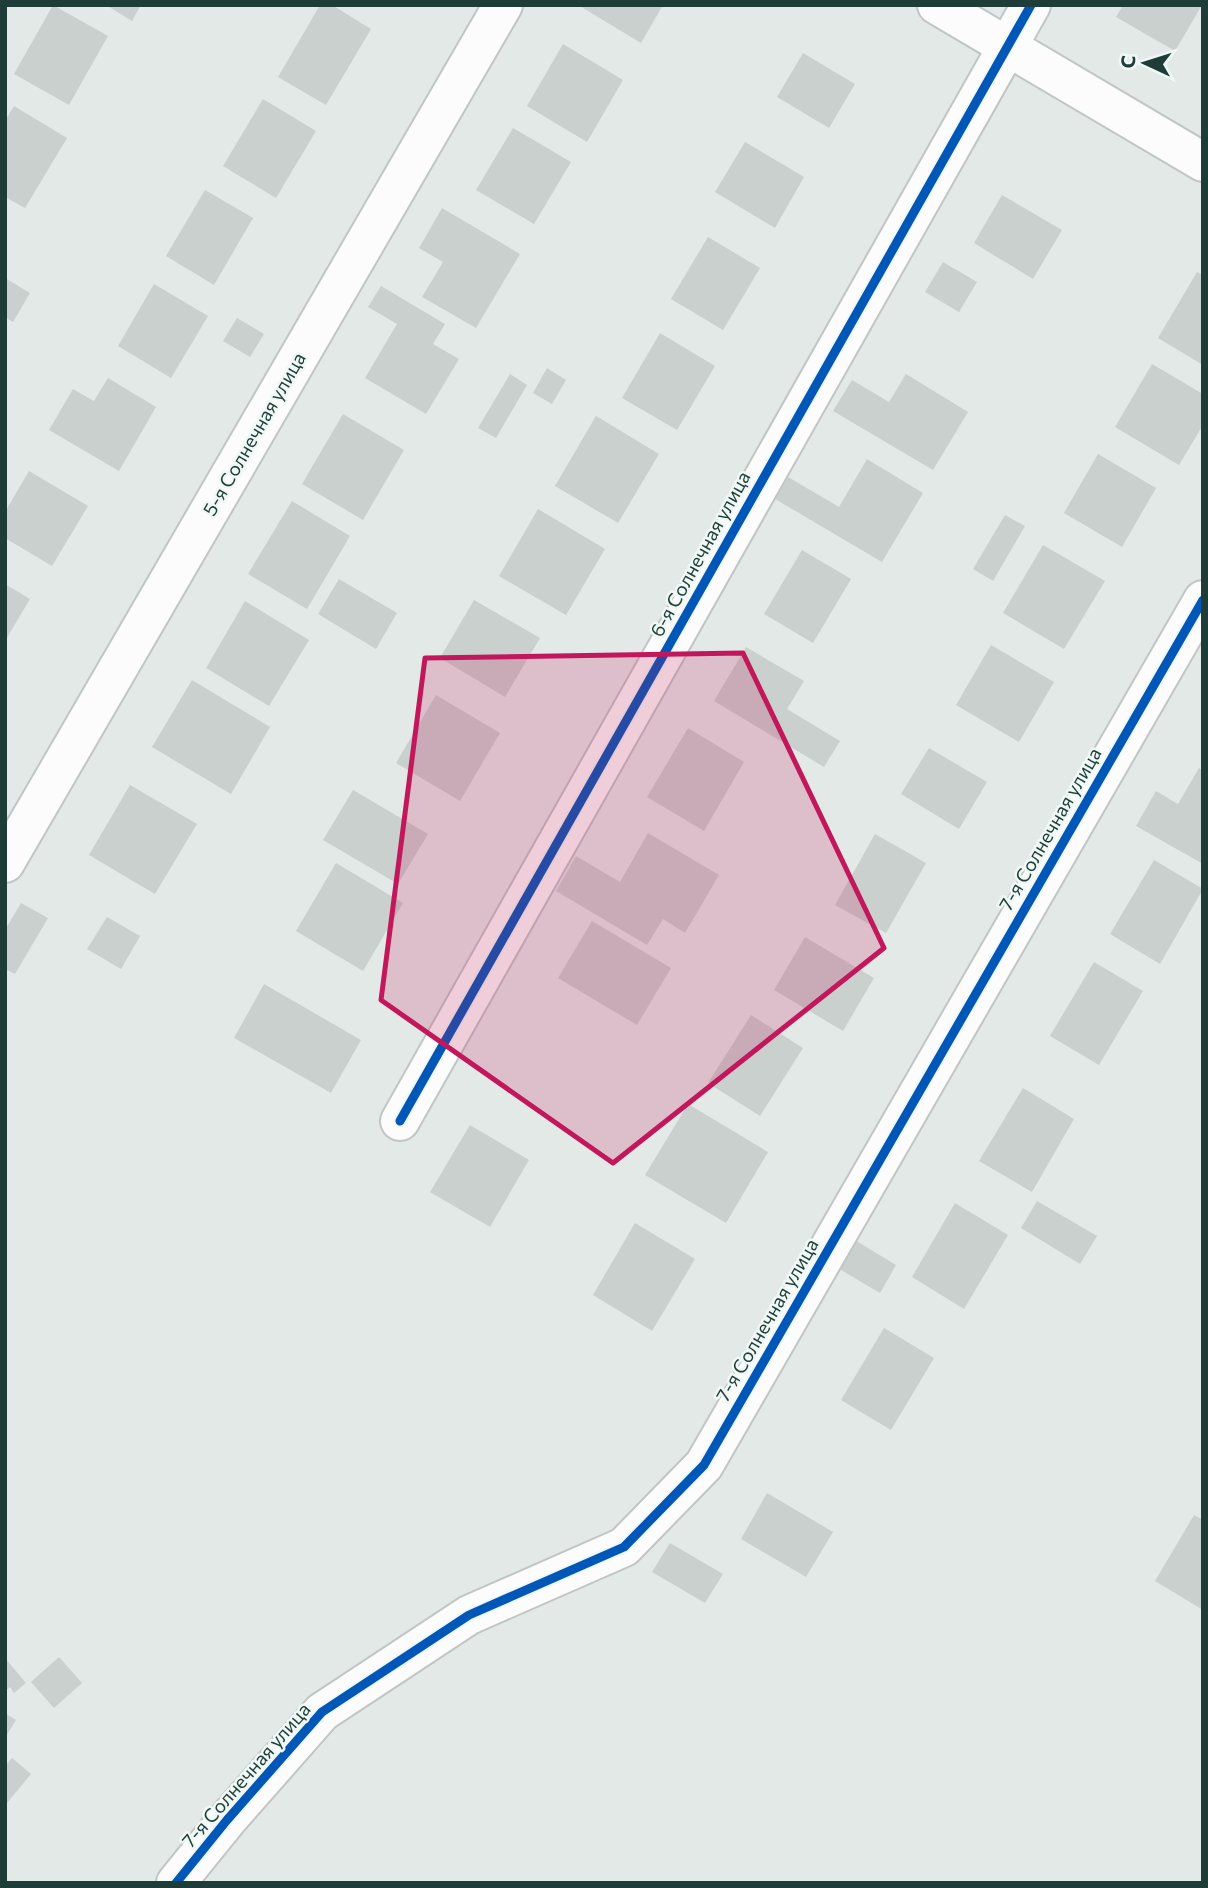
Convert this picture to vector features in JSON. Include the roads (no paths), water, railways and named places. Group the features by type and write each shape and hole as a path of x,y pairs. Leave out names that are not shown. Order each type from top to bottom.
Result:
{"street":[{"name":"5-я Солнечная улица","path":"5,863 503,5"},
{"path":"937,5 1203,162"},
{"name":"6-я Солнечная улица","path":"400,1121 1031,5"},
{"name":"7-я Солнечная улица","path":"176,1883 322,1713 470,1615 624,1547 704,1465 1203,600"}]}
